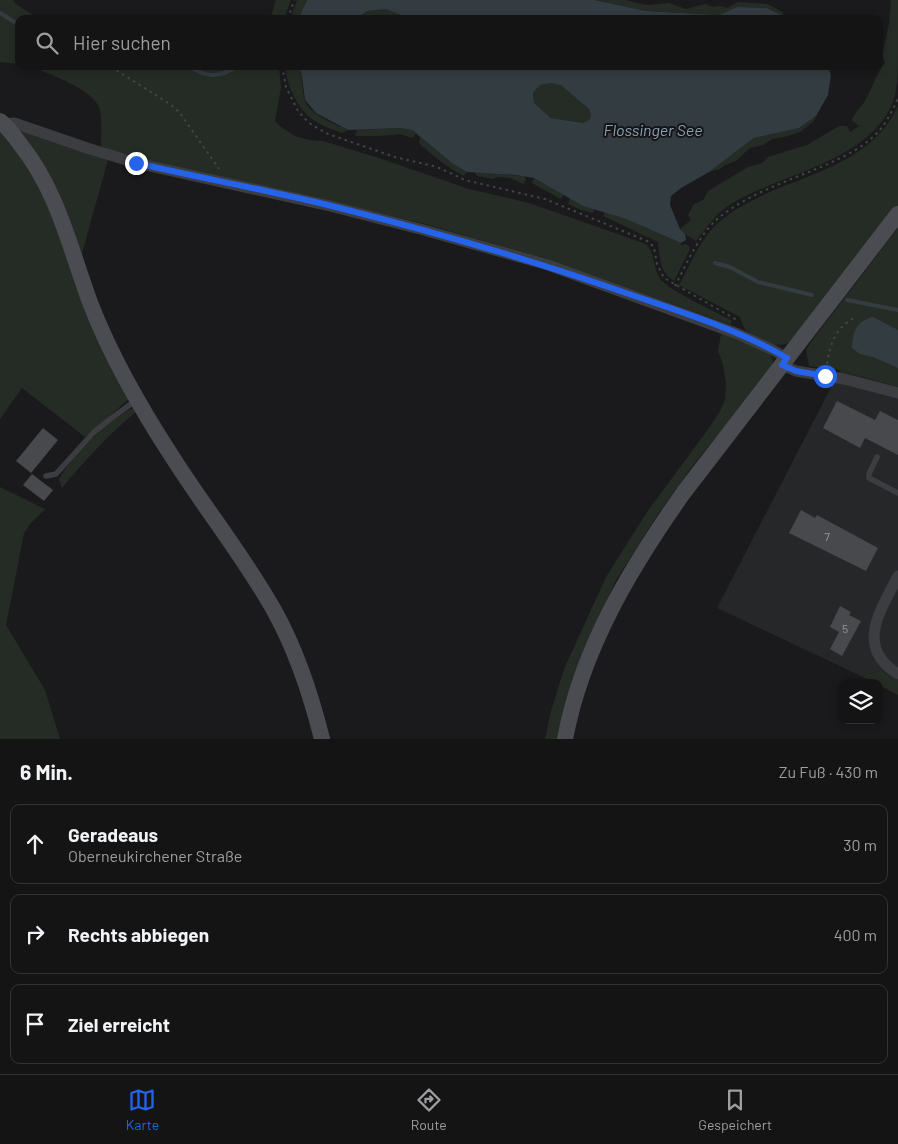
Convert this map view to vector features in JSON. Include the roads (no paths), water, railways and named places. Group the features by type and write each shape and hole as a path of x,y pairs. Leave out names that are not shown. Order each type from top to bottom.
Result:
{"main road":[{"path":"2,123 29,155 48,187 72,246 94,312 111,351 137,400 173,458 256,580 275,612 298,659 312,698 322,739"},
{"path":"565,739 576,698 600,631 658,528 898,214"}],"street":[{"path":"2,123 14,123 136,163 340,208 548,265 738,334 773,350 796,371 844,379 898,393"},
{"path":"898,576 877,618 874,633 876,648 883,662 898,674"}],"lane":[{"path":"46,476 56,474 93,433 137,400"},
{"path":"877,457 868,474 870,478 898,493"}],"water":[{"path":"307,0 595,0 646,11 719,15 401,15 386,9 367,11 362,15 300,15"},
{"path":"737,7 767,8 782,15 719,15"},
{"name":"Flossinger See","path":"300,70 829,70 831,75 828,95 816,116 799,128 754,138 709,172 671,196 670,205 680,229 685,234 686,240 681,243 626,219 583,206 534,178 467,172 453,164 412,130 400,128 348,130 316,113 305,100","holes":["551,83 561,85 589,109 591,116 589,120 583,123 551,118 534,103 533,93 540,85"]},
{"path":"873,317 898,330 898,368 873,357 860,354 852,348 856,328 863,321"}],"waterway":[{"path":"0,13 15,22"},
{"path":"196,70 208,75 220,74 230,70"},
{"path":"715,263 730,267 758,282 812,295"},
{"path":"847,300 898,310"}]}
